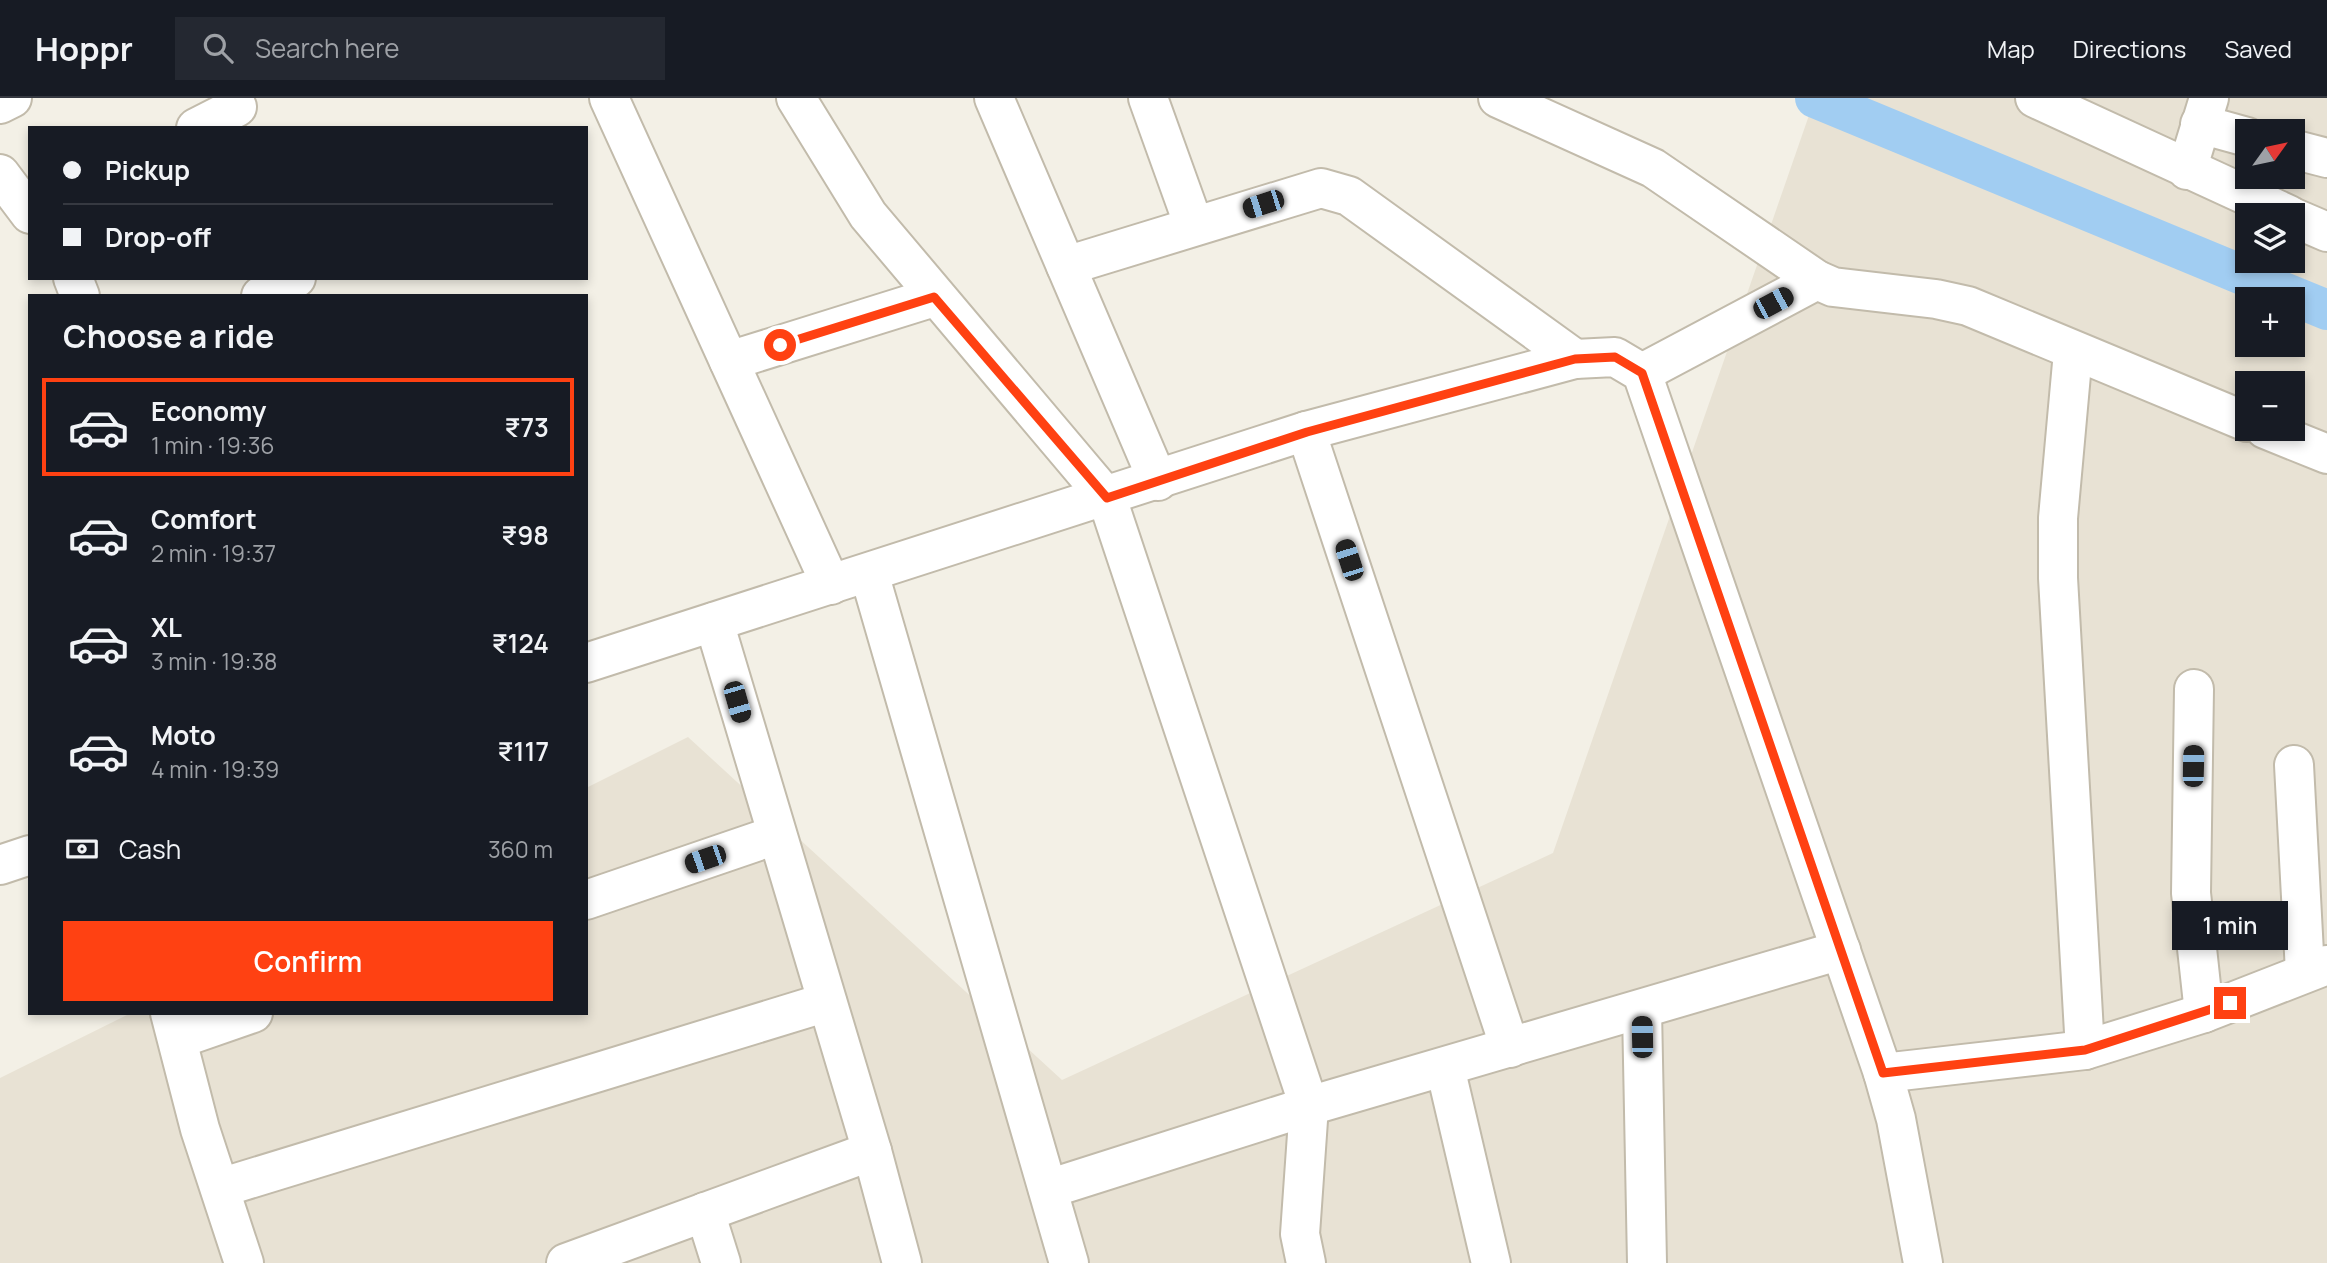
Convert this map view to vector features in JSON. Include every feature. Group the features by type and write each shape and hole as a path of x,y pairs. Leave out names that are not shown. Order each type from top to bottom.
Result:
{"street":[{"path":"0,104 12,98"},
{"path":"610,98 831,585"},
{"path":"796,98 868,215 934,297 1107,498 1309,1106 1300,1234 1306,1263"},
{"path":"994,98 1158,481"},
{"path":"1148,98 1195,226"},
{"path":"1498,98 1653,168 1817,280 1833,287 1951,301 2235,417"},
{"path":"2035,98 2262,203"},
{"path":"200,126 239,111"},
{"path":"2187,170 2204,111 2235,129"},
{"path":"2305,152 2327,158"},
{"path":"0,174 28,211"},
{"path":"1066,266 1308,190 1335,191 1349,196 1575,359"},
{"path":"2305,222 2327,232"},
{"path":"265,294 292,280"},
{"path":"1642,373 1817,280"},
{"path":"729,361 934,297"},
{"path":"2073,352 2058,519 2058,578 2085,1050"},
{"path":"588,662 1307,432 1575,359 1615,357 1642,373 1883,1073 1896,1119 1923,1263"},
{"path":"1307,432 1510,1048"},
{"path":"2295,441 2327,454"},
{"path":"869,573 1069,1263"},
{"path":"714,622 872,1151 902,1263"},
{"path":"2194,689 2191,893 2204,1013"},
{"path":"1883,1073 2085,1050 2204,1013 2316,968 2294,765"},
{"path":"588,899 776,835"},
{"path":"0,865 28,856"},
{"path":"1048,1189 1309,1106 1841,950"},
{"path":"220,1188 827,1002"},
{"path":"1636,1259 1642,1010"},
{"path":"241,1015 174,1026 191,1098 244,1263"},
{"path":"1445,1067 1490,1263"},
{"path":"566,1263 872,1151"},
{"path":"705,1212 721,1263"}],"shaded area":[{"path":"1815,98 2327,98 2327,1263 0,1263 0,1078 127,1015 588,1015 588,787 688,737 1062,1080 1553,853"}],"waterway":[{"path":"1815,98 2327,310"}],"route":[{"path":"780,345 934,297 1107,498 1307,432 1575,359 1615,357 1642,373 1883,1073 2085,1050 2230,1003"}]}
